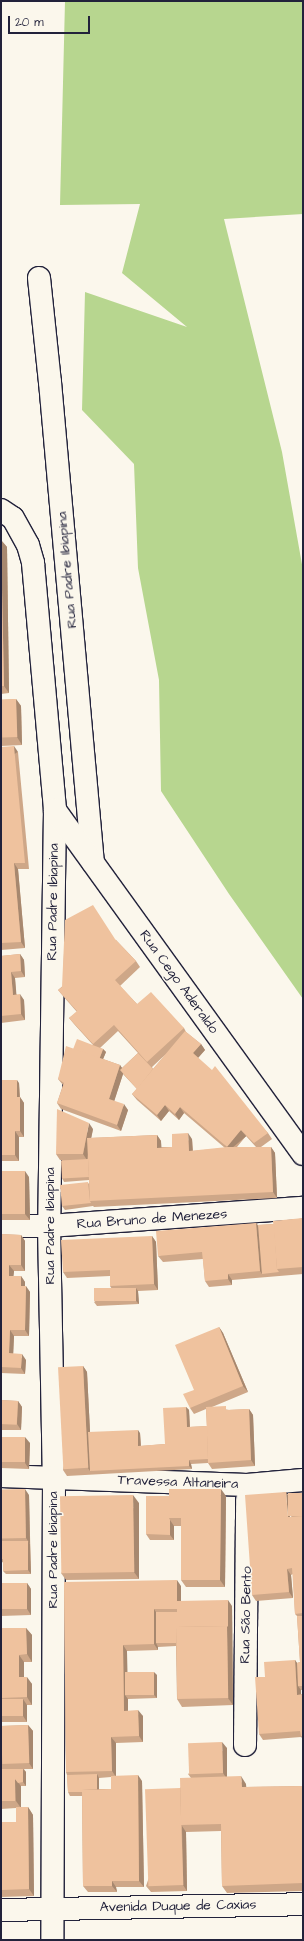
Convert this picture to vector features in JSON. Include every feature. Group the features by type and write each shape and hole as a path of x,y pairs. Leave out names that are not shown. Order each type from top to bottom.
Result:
{"street":[{"name":"Rua Padre Ibiapina","path":"39,278 50,382 93,862"},
{"name":"Rua Padre Ibiapina","path":"7,514 28,545 33,563 55,810 49,1226 54,1477 52,1940"},
{"name":"Rua Cego Aderaldo","path":"55,810 303,1154"},
{"name":"Rua Bruno de Menezes","path":"1,1226 49,1226 303,1208"},
{"name":"Travessa Altaneira","path":"1,1476 247,1485 303,1480"},
{"name":"Rua São Bento","path":"245,1745 247,1485"},
{"name":"Avenida Duque de Caxias","path":"1,1910 303,1904"}],"green space":[{"path":"65,1 303,1 303,214 224,219 282,452 303,570 303,999 229,894 161,791 159,680 138,568 134,464 82,410 85,292 187,327 122,273 140,204 60,205"}],"building":[{"path":"1,540 4,686 1,686"},
{"path":"16,699 17,737 2,738 1,700"},
{"path":"14,746 25,863 14,863 21,942 1,943 1,747"},
{"path":"93,905 115,939 136,961 115,980 137,1004 151,992 184,1028 147,1062 114,1025 93,1044 69,1018 77,1011 58,990 62,987 65,920"},
{"path":"20,954 21,971 11,972 13,995 20,994 21,1014 1,1016 1,956"},
{"path":"185,1031 201,1044 193,1053 212,1070 215,1066 268,1133 254,1143 241,1130 227,1147 180,1107 175,1114 165,1105 157,1115 132,1094"},
{"path":"77,1039 103,1049 99,1059 73,1049"},
{"path":"66,1046 120,1065 109,1099 124,1104 117,1125 57,1103 64,1083 58,1079"},
{"path":"138,1053 153,1069 137,1089 120,1070"},
{"path":"1,1080 17,1080 17,1097 1,1097"},
{"path":"1,1097 20,1097 20,1131 15,1131 15,1155 1,1155"},
{"path":"57,1109 89,1123 83,1154 56,1154"},
{"path":"188,1133 189,1151 227,1147 271,1147 273,1192 90,1201 87,1138 157,1135 157,1148 172,1147 172,1134"},
{"path":"88,1159 89,1177 62,1178 61,1160"},
{"path":"1,1171 25,1171 25,1214 1,1214"},
{"path":"88,1182 91,1203 62,1206 60,1185"},
{"path":"303,1218 303,1267 277,1269 273,1221"},
{"path":"256,1223 260,1271 228,1274 228,1279 205,1281 202,1252 158,1256 156,1231"},
{"path":"274,1224 277,1269 279,1272 262,1274 258,1225"},
{"path":"1,1234 21,1235 21,1265 9,1265 9,1276 21,1276 21,1286 26,1286 25,1330 10,1330 9,1353 22,1354 21,1368 1,1367"},
{"path":"152,1236 154,1284 110,1286 110,1270 63,1272 61,1240"},
{"path":"94,1288 136,1288 136,1301 94,1301"},
{"path":"219,1327 243,1386 190,1408 183,1394 194,1390 175,1345"},
{"path":"83,1366 88,1468 63,1469 58,1367"},
{"path":"1,1400 18,1401 17,1425 1,1424"},
{"path":"226,1406 226,1410 249,1409 251,1460 208,1463 206,1407"},
{"path":"186,1407 187,1427 207,1426 208,1459 189,1460 189,1466 90,1471 88,1432 138,1430 138,1446 165,1444 163,1408"},
{"path":"1,1437 25,1437 25,1462 1,1462"},
{"path":"1,1489 25,1489 26,1538 2,1538"},
{"path":"169,1489 221,1489 220,1580 181,1580 181,1518 169,1518"},
{"path":"286,1492 288,1517 303,1516 303,1613 295,1614 292,1568 287,1569 289,1592 252,1595 245,1495"},
{"path":"288,1493 303,1493 303,1516 288,1516"},
{"path":"133,1495 134,1572 61,1573 60,1496"},
{"path":"146,1496 169,1496 170,1535 146,1534"},
{"path":"1,1541 28,1541 28,1570 3,1571"},
{"path":"177,1580 177,1601 228,1600 228,1627 177,1627 177,1609 154,1609 154,1644 123,1645 124,1711 138,1710 139,1736 111,1737 112,1771 66,1772 64,1582"},
{"path":"1,1583 27,1583 27,1609 1,1609"},
{"path":"156,1612 177,1612 176,1643 156,1643"},
{"path":"297,1616 303,1616 303,1686 298,1686 297,1663 300,1662"},
{"path":"227,1626 228,1698 177,1699 176,1627"},
{"path":"1,1628 26,1628 27,1654 19,1655 19,1677 27,1677 27,1697 1,1698"},
{"path":"295,1660 297,1695 303,1694 303,1736 301,1736 300,1731 259,1734 255,1677 265,1677 264,1662"},
{"path":"125,1672 154,1672 154,1695 125,1695"},
{"path":"1,1699 23,1699 23,1716 1,1716"},
{"path":"28,1725 29,1763 2,1764 1,1726"},
{"path":"222,1742 223,1773 189,1774 188,1743"},
{"path":"1,1769 23,1769 23,1782 18,1783 15,1779 1,1779"},
{"path":"97,1774 97,1789 82,1790 82,1792 68,1792 67,1775"},
{"path":"138,1775 139,1881 112,1881 112,1886 83,1886 82,1790 111,1789 111,1776"},
{"path":"241,1776 242,1787 303,1786 303,1883 222,1886 221,1824 181,1825 180,1778"},
{"path":"1,1779 15,1779 15,1801 1,1801"},
{"path":"180,1788 183,1885 148,1886 145,1789"},
{"path":"16,1807 28,1807 29,1889 1,1890 1,1822 16,1822"}]}
